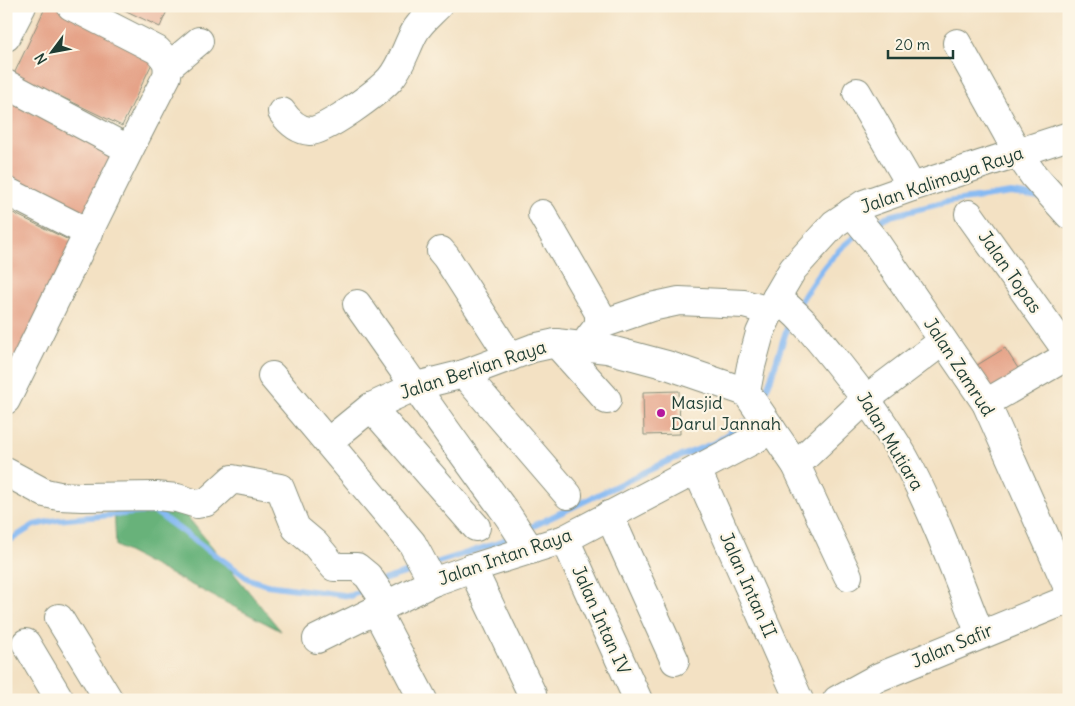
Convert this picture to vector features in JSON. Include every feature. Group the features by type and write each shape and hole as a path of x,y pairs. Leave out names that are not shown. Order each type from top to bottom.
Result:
{"street":[{"path":"6,37 22,6"},
{"path":"6,400 128,150 167,76 166,58 157,50 71,6"},
{"path":"282,112 288,120 300,129 311,131 324,127 373,95 390,79 402,62 414,34 438,6"},
{"path":"168,67 200,41"},
{"path":"956,42 1018,152 1034,176 1069,215"},
{"path":"6,84 128,150"},
{"path":"857,92 912,187"},
{"name":"Jalan Kalimaya Raya","path":"746,394 753,356 785,309 793,269 834,224 861,224 864,204 1069,136"},
{"path":"9,200 89,233"},
{"path":"542,214 600,313 599,326"},
{"name":"Jalan Topas","path":"969,214 1069,355"},
{"name":"Jalan Zamrud","path":"861,224 986,403 1069,590"},
{"path":"441,251 510,357"},
{"path":"607,400 567,344 589,338 599,326 651,307 679,301 744,304 785,309"},
{"path":"357,304 452,440 511,519 528,546"},
{"name":"Jalan Mutiara","path":"785,309 866,399 911,469 980,634"},
{"path":"796,465 866,399 943,340"},
{"name":"Jalan Berlian Raya","path":"328,442 371,407 416,386 464,374 532,348 567,344 606,349 667,365 746,394"},
{"path":"986,403 1069,355"},
{"path":"464,374 568,495"},
{"path":"272,376 412,543 432,578"},
{"path":"746,394 796,465 848,576"},
{"path":"371,407 476,527"},
{"name":"Jalan Intan Raya","path":"317,639 377,595 472,568 528,546 565,540 697,470 768,424"},
{"name":"Jalan Intan II","path":"697,470 799,700"},
{"path":"6,472 44,493 82,497 156,496 177,498 197,504 207,502 232,479 280,488 296,528 315,544 334,567 356,567 377,595 423,700"},
{"path":"609,515 675,661"},
{"name":"Jalan Intan IV","path":"565,540 638,700"},
{"path":"472,568 532,697"},
{"name":"Jalan Safir","path":"837,700 879,677 1069,599"},
{"path":"59,618 109,700"},
{"path":"26,643 60,700"}],"green space":[{"path":"177,504 281,631 116,546 114,506"}],"building":[{"path":"46,6 56,6 156,55 122,126 14,74"},
{"path":"116,6 169,6 160,27"},
{"path":"6,99 120,158 88,221 6,179"},
{"path":"13,213 77,244 6,391 6,228"},
{"path":"1005,348 1021,373 990,392 974,367"},
{"name":"Masjid Darul Jannah","path":"679,391 680,434 644,435 643,392"}],"waterway":[{"path":"871,227 886,217 947,202 1011,193 1040,197"},
{"path":"798,306 825,266 841,248 860,233"},
{"path":"766,390 790,319"},
{"path":"525,530 668,461 717,442 744,422"},
{"path":"6,543 34,525 57,520 154,511 249,579 267,585 350,596 368,587"},
{"path":"432,564 498,543 514,535"},
{"path":"380,581 417,569"}],"place":[{"name":"Masjid Darul Jannah","path":"661,413"}]}
